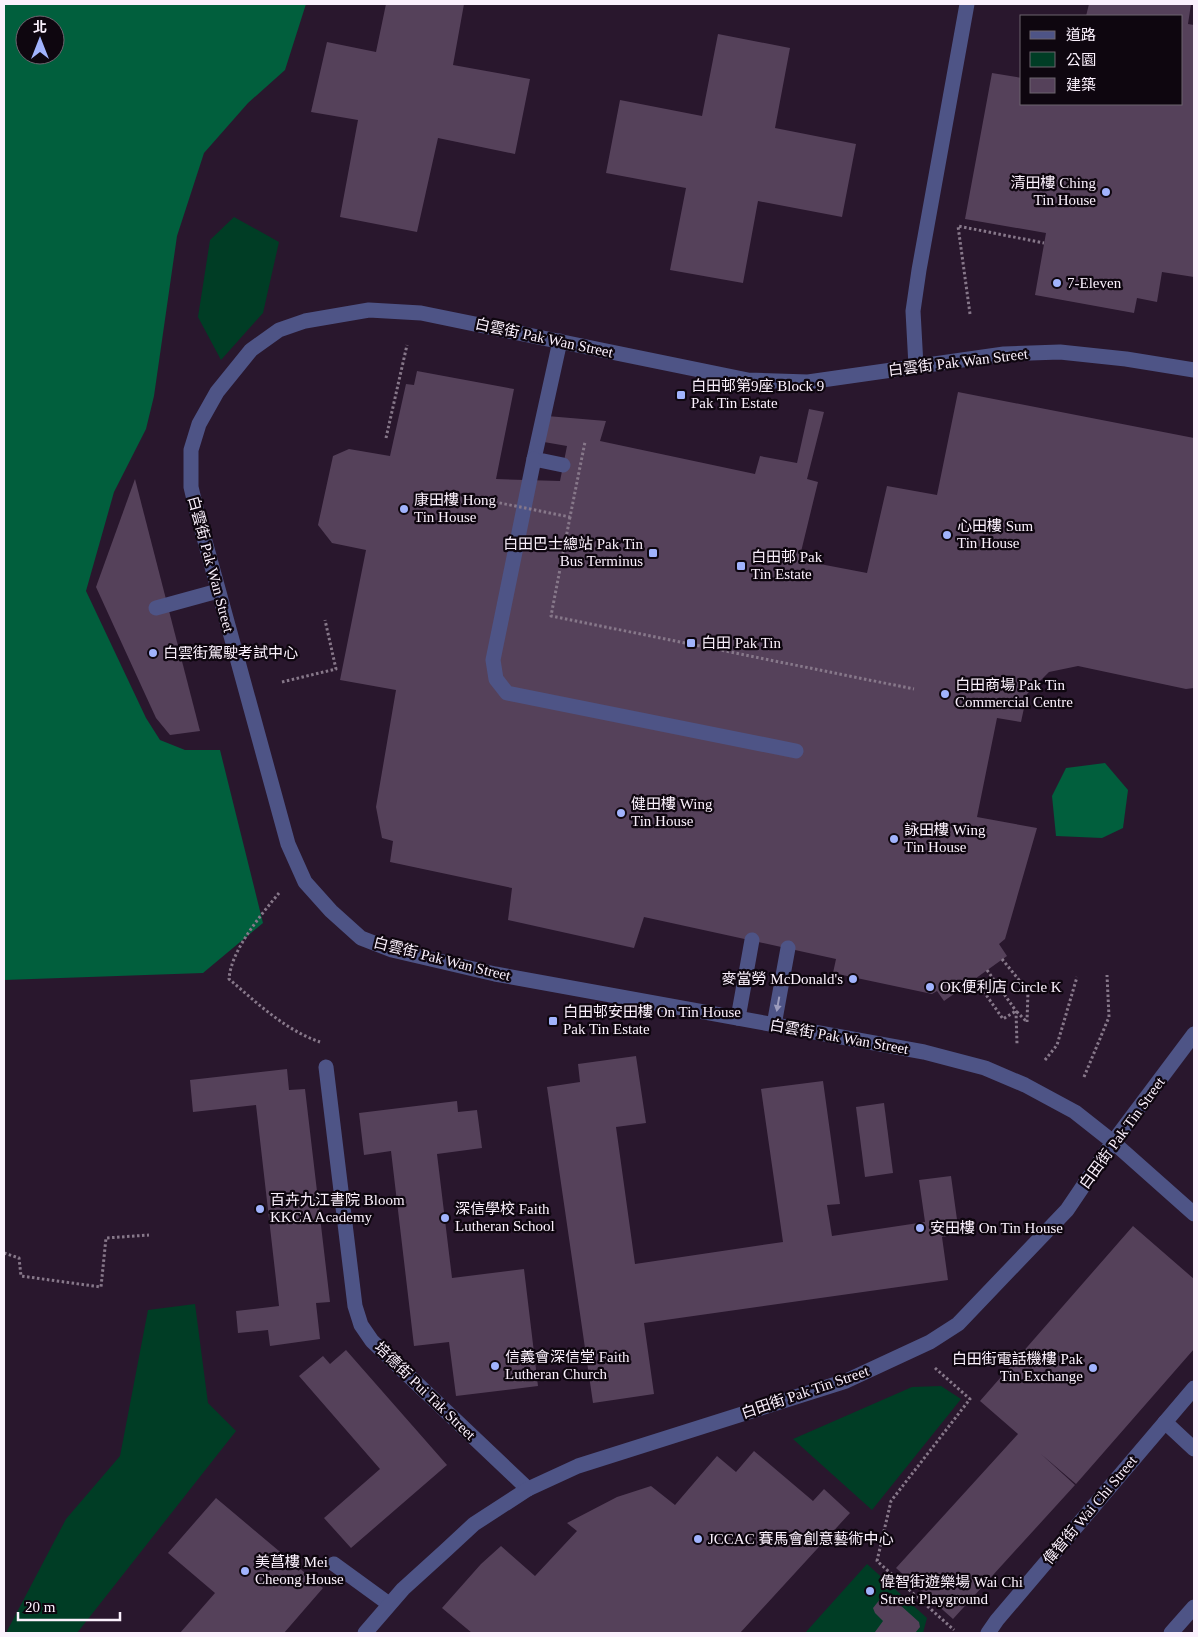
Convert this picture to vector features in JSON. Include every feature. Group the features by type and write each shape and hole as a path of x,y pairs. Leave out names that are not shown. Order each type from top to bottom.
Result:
{"street":[{"path":"916,366 913,311 967,4"},
{"name":"白雲街 Pak Wan Street","path":"1113,1142 1075,1112 1025,1085 985,1068 924,1052 496,974 392,950 361,938 331,911 305,882 288,844 191,488 191,450 199,424 217,392 251,350 279,330 305,320 369,310 421,313 748,380 808,382 1004,354 1060,352 1126,359 1194,370"},
{"path":"560,341 493,660 496,679 507,693 796,751"},
{"path":"534,459 563,465"},
{"path":"156,608 218,591"},
{"path":"738,1018 752,940"},
{"path":"774,1025 788,948"},
{"name":"白田街 Pak Tin Street","path":"365,1633 403,1589 474,1524 528,1489 578,1466 846,1381 930,1342 958,1324 1067,1210 1113,1142 1194,1034"},
{"name":"培德街 Pui Tak Street","path":"326,1067 355,1306 361,1325 372,1341 528,1489"},
{"path":"1113,1142 1194,1214"},
{"name":"偉智街 Wai Chi Street","path":"988,1633 1194,1388"},
{"path":"1165,1422 1194,1449"},
{"path":"334,1564 390,1604"},
{"path":"1178,1631 1194,1607"}],"path":[{"path":"970,314 958,226 1044,243"},
{"path":"386,438 407,345"},
{"path":"585,442 551,616 914,689"},
{"path":"475,498 570,517"},
{"path":"282,682 336,669 325,620"},
{"path":"279,893 250,930 230,969 229,979 262,1007 302,1036 328,1045"},
{"path":"987,970 1027,1022 1028,991 1002,959"},
{"path":"1084,1077 1109,1017 1107,975"},
{"path":"1045,1060 1057,1045 1077,978"},
{"path":"975,979 1003,1018 1016,1010"},
{"path":"1016,1010 1017,1044"},
{"path":"4,1253 20,1258 21,1276 101,1288 106,1238 149,1235"},
{"path":"934,1368 970,1399 892,1501 877,1561 954,1630"}],"green space":[{"path":"4,4 306,4 285,70 248,103 204,153 177,236 154,396 146,429 114,492 86,591 146,718 160,740 185,750 220,750 263,923 203,973 4,980"},
{"path":"234,217 279,242 263,313 221,360 198,317 210,240"},
{"path":"1105,763 1128,790 1123,828 1102,838 1056,836 1052,796 1066,768"},
{"path":"195,1304 208,1403 236,1431 77,1633 6,1633 66,1519 120,1456 148,1310"},
{"path":"941,1386 961,1399 872,1510 793,1439 912,1387"},
{"name":"偉智街遊樂場 Wai Chi Street Playground","path":"867,1564 927,1618 923,1633 805,1633"}],"building":[{"path":"386,4 464,4 453,65 530,79 515,154 438,138 417,232 340,217 358,120 311,112 327,42 376,52"},
{"path":"1089,4 1191,4 1188,24 1194,25 1194,277 1162,272 1157,302 1137,298 1134,313 1035,295 1046,233 965,219 992,73 1020,78 1020,105 1183,105 1183,15 1086,15"},
{"path":"718,34 790,48 775,128 856,144 842,217 758,201 743,283 670,270 686,188 606,173 620,100 702,116"},
{"path":"417,371 514,389 496,479 560,481 567,446 544,442 547,416 606,421 600,441 755,474 760,456 797,463 809,409 824,412 807,479 818,482 799,560 867,573 887,486 937,495 958,392 1194,438 1194,688 1186,689 1078,666 1049,672 1027,694 1021,722 997,718 977,817 1037,828 1005,939 999,944 1007,956 944,1001 937,991 932,994 833,973 836,959 644,917 634,948 508,920 512,888 390,862 393,841 382,838 376,807 396,690 340,680 366,550 332,543 318,525 333,456 349,449 390,456 406,384 414,385"},
{"name":"白雲街駕駛考試中心","path":"135,479 200,731 170,735 156,718 96,587"},
{"name":"安田樓 On Tin House","path":"636,1056 646,1123 616,1127 635,1264 783,1242 761,1089 823,1081 840,1204 827,1205 832,1236 925,1222 919,1180 951,1176 959,1234 942,1237 948,1280 644,1323 654,1394 593,1403 547,1087 580,1082 578,1064"},
{"path":"287,1069 289,1090 305,1089 330,1302 316,1303 320,1339 270,1346 268,1330 238,1333 236,1311 279,1306 256,1105 193,1112 190,1080"},
{"path":"457,1101 458,1112 477,1110 482,1148 437,1154 452,1278 524,1269 538,1386 456,1396 449,1342 414,1346 391,1151 364,1155 359,1113"},
{"path":"884,1103 893,1173 865,1177 856,1107"},
{"name":"白田街電話機樓 Pak Tin Exchange","path":"1133,1226 1194,1279 1194,1349 1076,1484 1041,1454 1075,1485 953,1619 896,1568 1018,1434 980,1401"},
{"path":"346,1350 447,1465 351,1548 324,1518 380,1469 299,1376 323,1356 330,1364"},
{"name":"JCCAC 賽馬會創意藝術中心","path":"754,1451 813,1501 824,1489 850,1513 740,1633 472,1633 442,1608 481,1564 501,1546 535,1576 577,1531 567,1523 617,1497 651,1486 675,1505 717,1456 736,1472"},
{"name":"美菖樓 Mei Cheong House","path":"216,1498 323,1588 284,1633 180,1633 215,1593 168,1553"},
{"path":"889,1595 919,1622 920,1627 915,1633 875,1632 883,1621 873,1608 881,1598"}],"place":[{"name":"清田樓 Ching Tin House","path":"1106,192"},
{"name":"7-Eleven","path":"1057,283"},
{"name":"白田邨第9座 Block 9 Pak Tin Estate","path":"681,395"},
{"name":"康田樓 Hong Tin House","path":"404,509"},
{"name":"心田樓 Sum Tin House","path":"947,535"},
{"name":"白田巴士總站 Pak Tin Bus Terminus","path":"653,553"},
{"name":"白田邨 Pak Tin Estate","path":"741,566"},
{"name":"白田 Pak Tin","path":"691,643"},
{"name":"白雲街駕駛考試中心","path":"153,653"},
{"name":"白田商場 Pak Tin Commercial Centre","path":"945,694"},
{"name":"健田樓 Wing Tin House","path":"621,813"},
{"name":"詠田樓 Wing Tin House","path":"894,839"},
{"name":"麥當勞 McDonald's","path":"853,979"},
{"name":"OK便利店 Circle K","path":"930,987"},
{"name":"白田邨安田樓 On Tin House Pak Tin Estate","path":"553,1021"},
{"name":"百卉九江書院 Bloom KKCA Academy","path":"260,1209"},
{"name":"深信學校 Faith Lutheran School","path":"445,1218"},
{"name":"安田樓 On Tin House","path":"920,1228"},
{"name":"信義會深信堂 Faith Lutheran Church","path":"495,1366"},
{"name":"白田街電話機樓 Pak Tin Exchange","path":"1093,1368"},
{"name":"JCCAC 賽馬會創意藝術中心","path":"698,1539"},
{"name":"美菖樓 Mei Cheong House","path":"245,1571"},
{"name":"偉智街遊樂場 Wai Chi Street Playground","path":"870,1591"}]}
